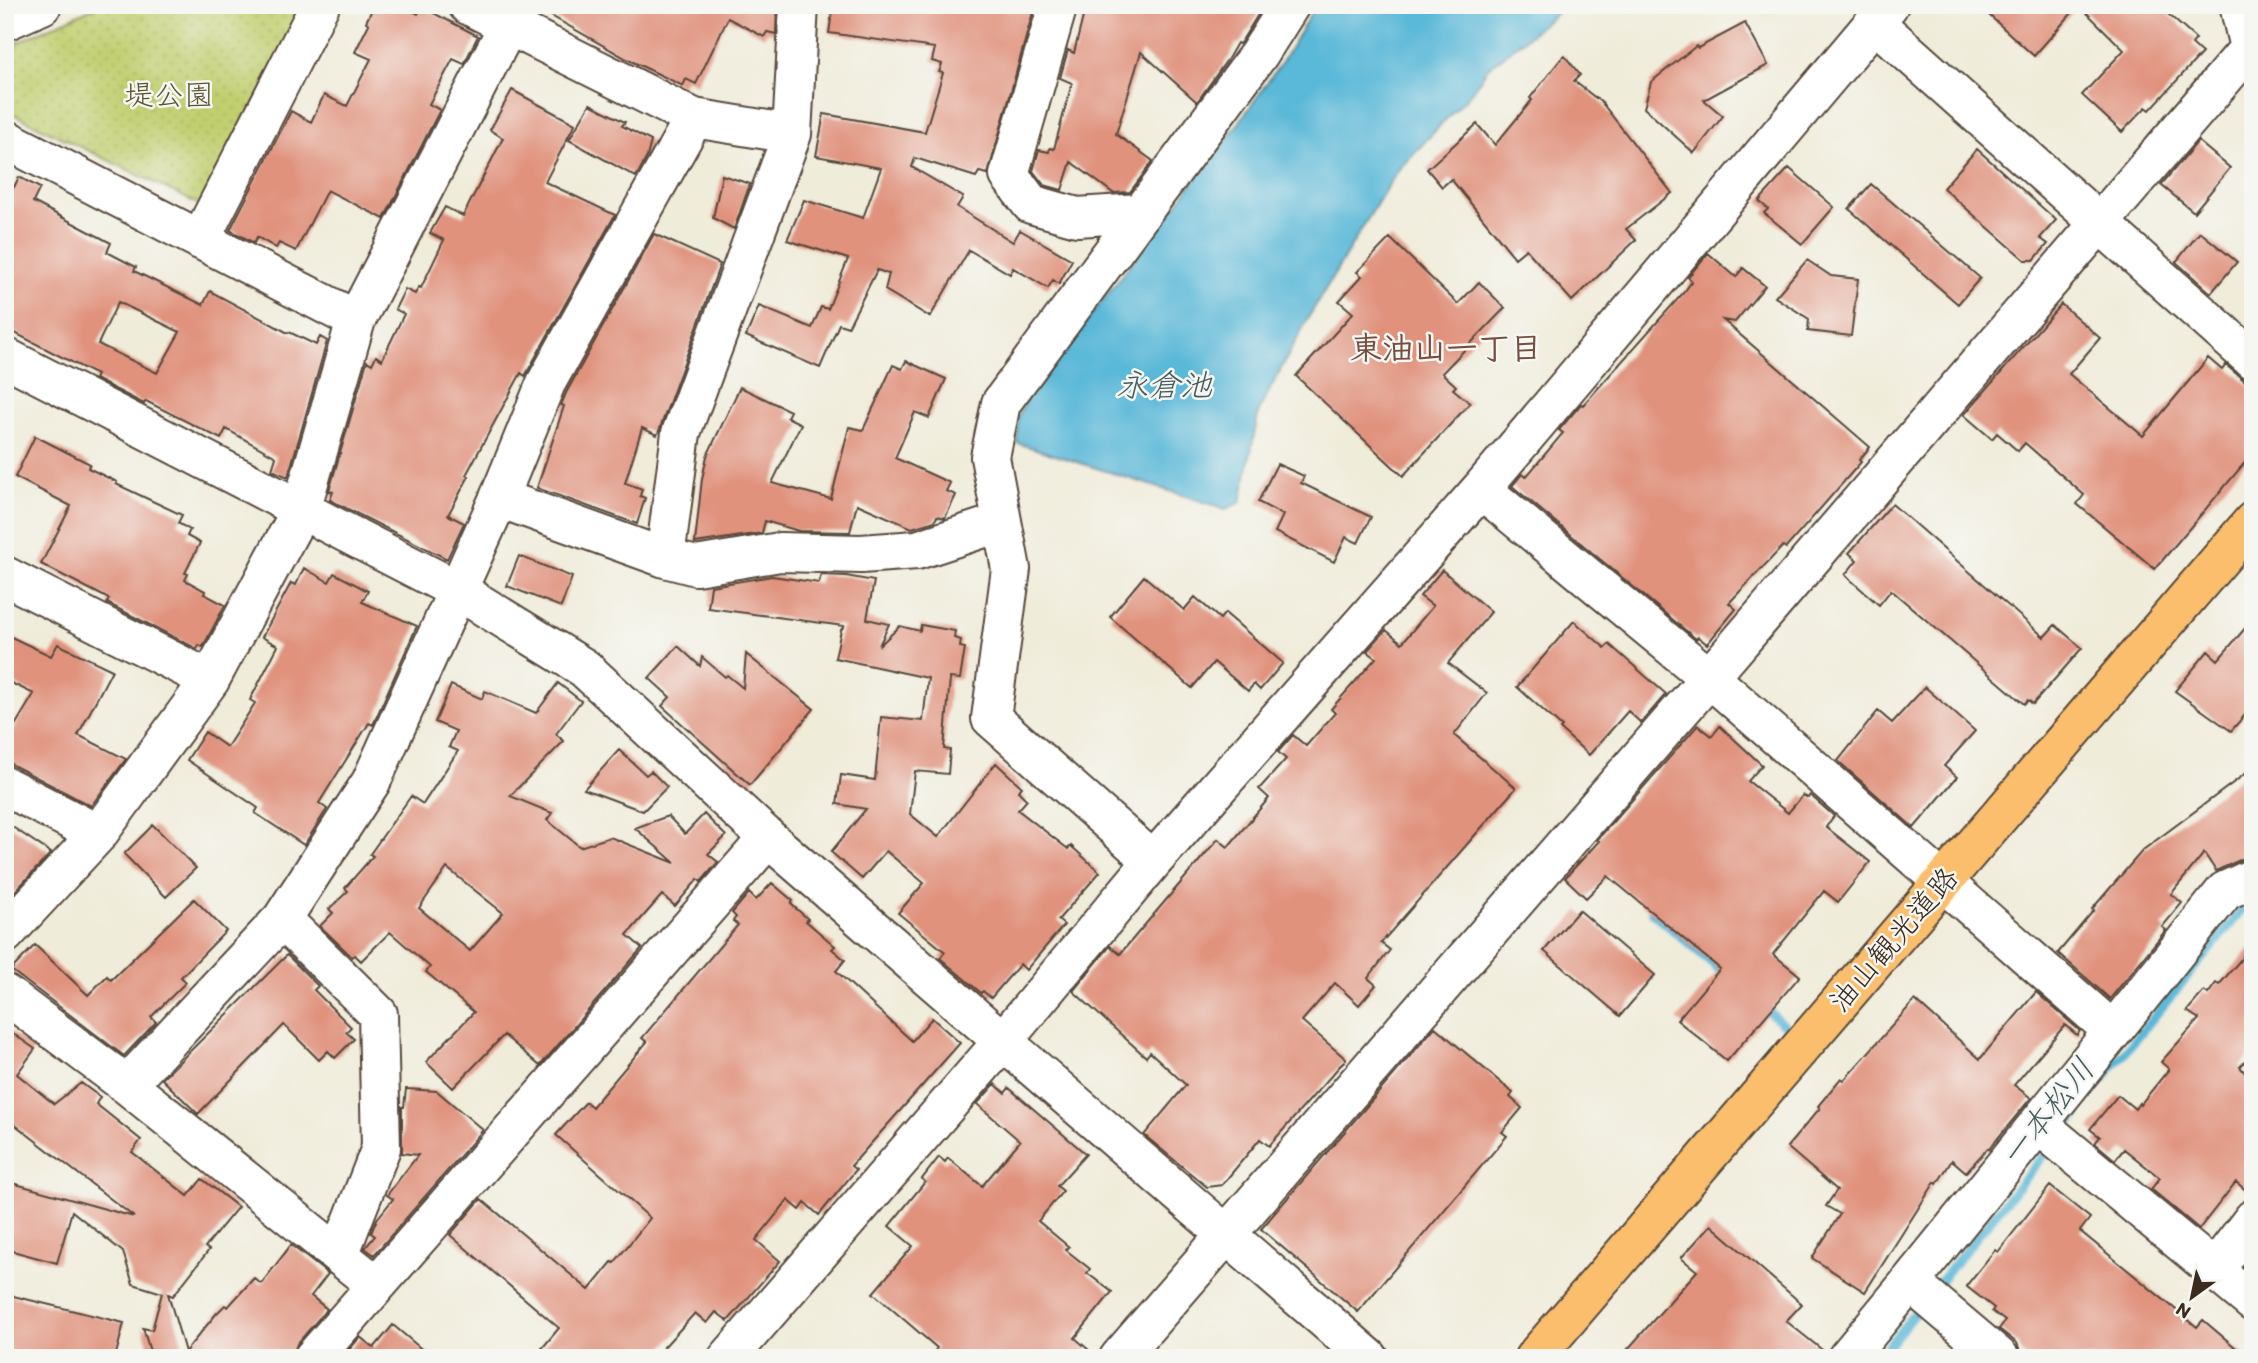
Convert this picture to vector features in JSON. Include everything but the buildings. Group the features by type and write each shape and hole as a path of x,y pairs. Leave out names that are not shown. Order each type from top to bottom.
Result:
{"main road":[{"name":"油山観光道路","path":"1534,1358 2253,521"}],"street":[{"path":"200,240 320,5"},
{"path":"468,5 694,118 792,134"},
{"path":"665,558 681,433 792,134 799,5"},
{"path":"1058,5 1009,175 1031,204 1077,217 1140,213"},
{"path":"1153,861 991,718 1011,569 990,457 1001,403 1259,54 1290,5"},
{"path":"1119,1358 1709,678 2098,223 2252,53 2239,5"},
{"path":"728,1358 1003,1041 1153,861 1481,489 1882,14 2098,223 2253,360"},
{"path":"5,934 99,834 210,680 301,510 356,320 508,26"},
{"path":"127,1086 282,919 371,782 459,591 546,383 694,118"},
{"path":"5,139 356,320"},
{"path":"5,357 459,591 584,668 768,838 1369,1358"},
{"path":"1481,489 1709,678 2113,1031"},
{"path":"499,498 665,558 696,566 780,552 861,554 916,550 1002,522"},
{"path":"5,576 210,680"},
{"path":"5,786 99,834"},
{"path":"313,1358 768,838"},
{"path":"1847,1358 1921,1291 2050,1134 2113,1031 2225,891 2253,878"},
{"path":"282,919 379,1014 381,1148 339,1255"},
{"path":"5,994 127,1086 376,1285"},
{"path":"2050,1134 2253,1302"},
{"path":"2214,1270 2253,1219"},
{"path":"1921,1291 2000,1358"}],"green space":[{"name":"堤公園","path":"99,5 311,5 208,209 5,110 5,48"}],"water":[{"name":"永倉池","path":"1316,5 1567,5 1487,69 1473,91 1399,169 1387,187 1308,318 1259,410 1241,502 1226,509 1017,443 1018,416 1027,399 1238,124 1283,60"}],"waterway":[{"name":"一本松川","path":"2063,1132 2077,1115 2078,1109 2253,897"},
{"path":"1652,912 1727,976"},
{"path":"1761,1005 1784,1025"},
{"name":"一本松川","path":"1932,1291 2052,1145"},
{"name":"一本松川","path":"1879,1358 1921,1305"}],"district":[{"name":"東油山一丁目","path":"1446,348"}]}
